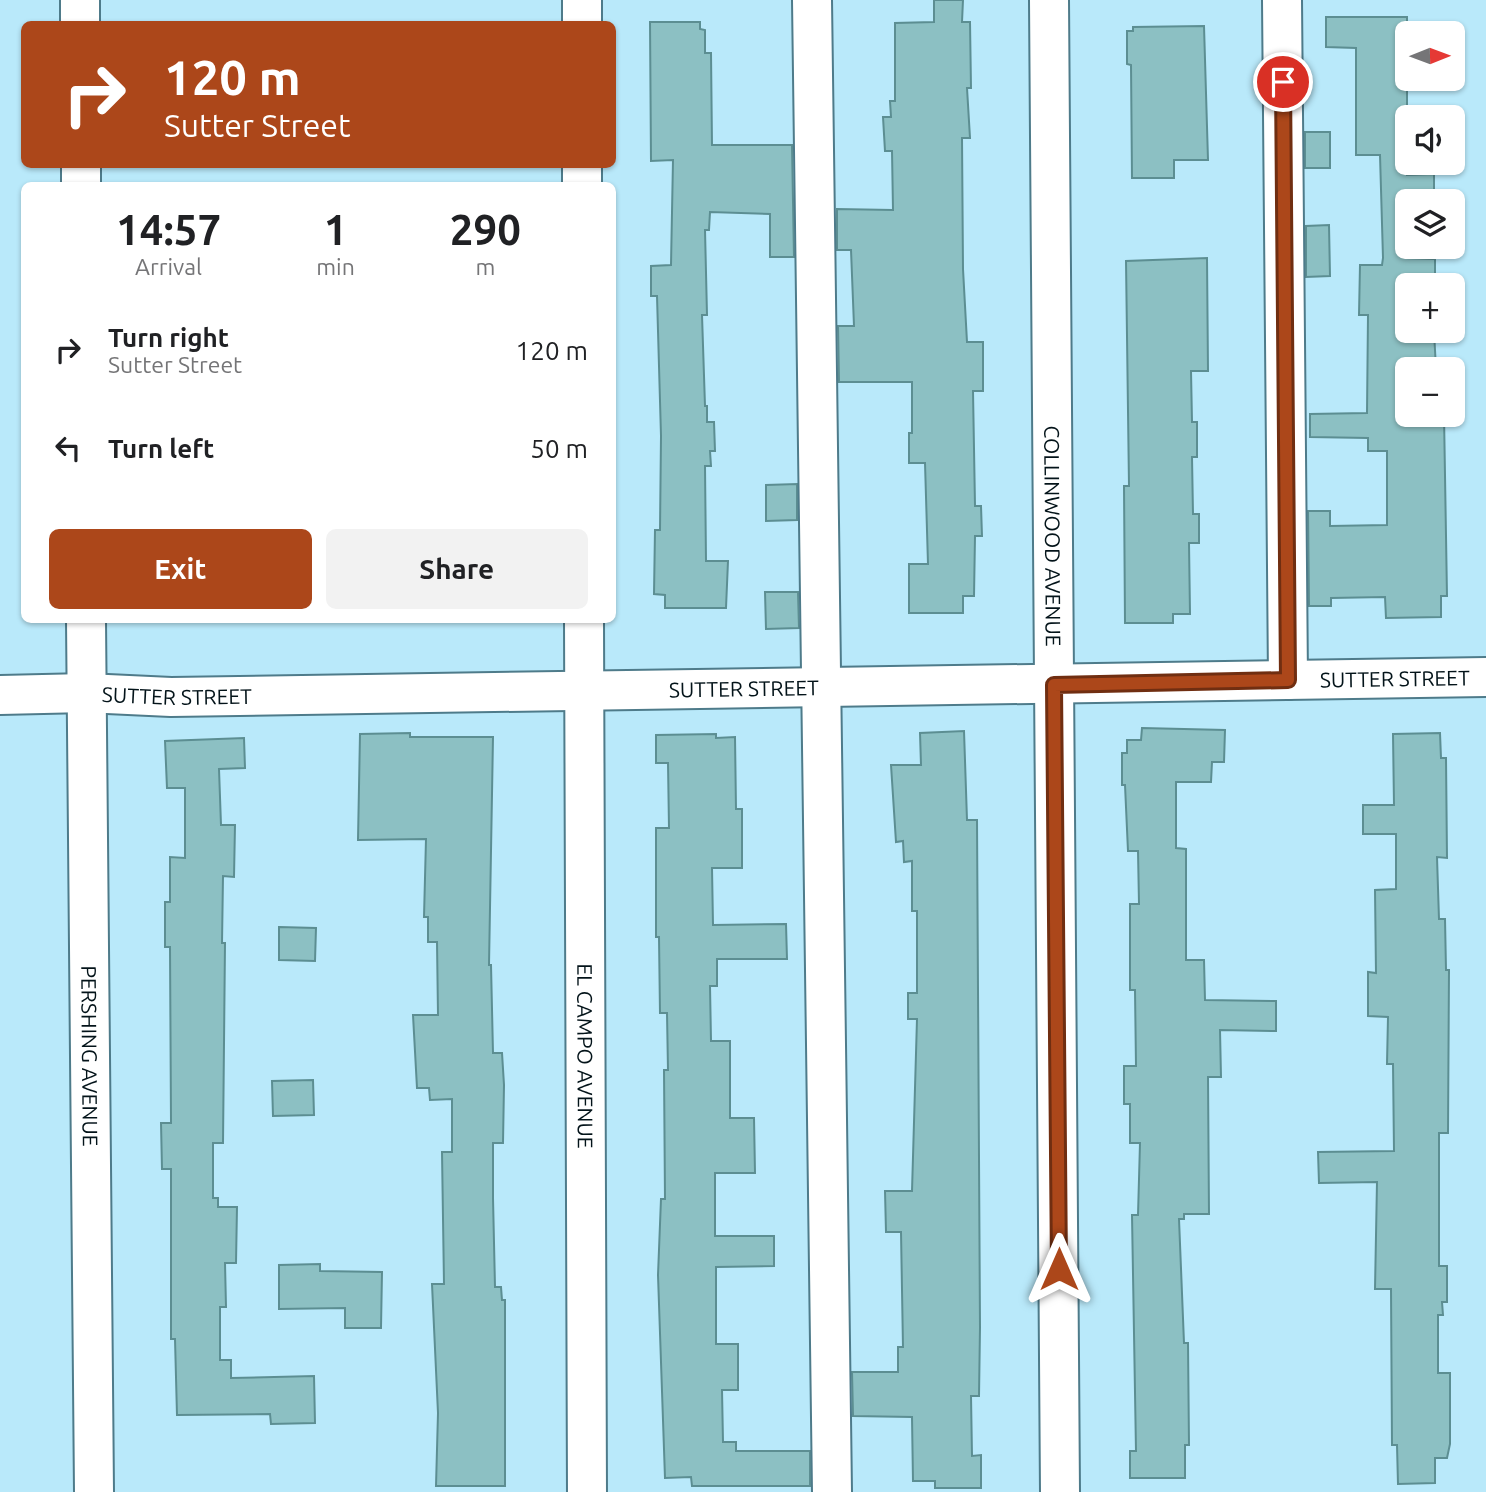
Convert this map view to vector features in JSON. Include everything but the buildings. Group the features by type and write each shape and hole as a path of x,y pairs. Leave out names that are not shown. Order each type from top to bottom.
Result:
{"street":[{"path":"80,0 80,21"},
{"path":"582,0 582,21"},
{"path":"812,0 832,1492"},
{"name":"COLLINWOOD AVENUE","path":"1049,0 1060,1492"},
{"path":"1282,0 1288,680"},
{"name":"PERSHING AVENUE","path":"86,623 94,1492"},
{"name":"EL CAMPO AVENUE","path":"584,623 587,1492"},
{"name":"SUTTER STREET","path":"0,695 171,697 584,692 1486,677"}],"route":[{"path":"1059,1269 1054,685 1288,680 1283,82"}]}
